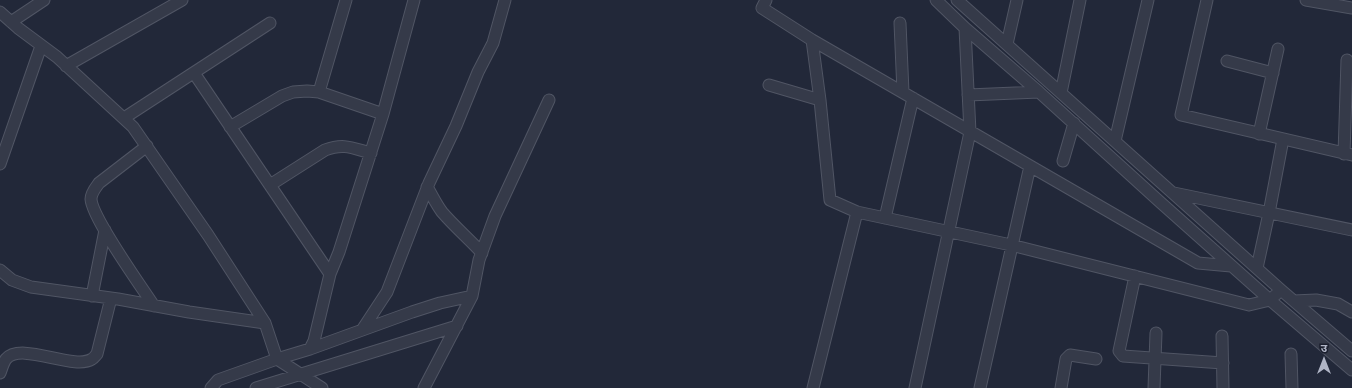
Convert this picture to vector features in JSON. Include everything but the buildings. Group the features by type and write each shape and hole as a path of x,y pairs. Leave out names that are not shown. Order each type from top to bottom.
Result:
{"street":[{"path":"11,22 44,0"},
{"path":"66,66 182,0"},
{"path":"319,92 346,0"},
{"path":"310,349 314,341 330,274 339,252 383,114 414,0"},
{"path":"362,330 386,292 427,187 456,126 478,72 494,43 505,0"},
{"path":"766,0 762,8 812,40 1198,263 1231,266"},
{"path":"936,0 964,28 1074,123 1127,174 1352,370"},
{"path":"957,0 1281,290 1352,351"},
{"path":"1007,44 1016,0"},
{"path":"1061,93 1080,0"},
{"path":"1115,141 1148,0"},
{"path":"1207,0 1181,115 1348,154 1347,60"},
{"path":"1306,0 1352,8"},
{"path":"0,12 66,66 134,127 208,235 264,323 277,359 322,388"},
{"path":"124,118 270,23"},
{"path":"900,23 903,92"},
{"path":"915,388 970,132 964,28"},
{"path":"812,40 820,100 830,200 857,212 1011,245 1249,305 1270,300 1281,290"},
{"path":"0,164 42,46"},
{"path":"1259,134 1278,49"},
{"path":"1227,61 1273,73"},
{"path":"194,73 330,274"},
{"path":"769,85 820,100"},
{"path":"230,127 282,96 293,92 319,92 383,114"},
{"path":"968,95 1039,92"},
{"path":"885,218 913,98"},
{"path":"424,388 472,296 479,260 495,216 549,100"},
{"path":"1063,161 1074,123"},
{"path":"1257,268 1283,139"},
{"path":"148,146 99,183 94,189 91,199 94,210 105,230 154,306"},
{"path":"270,185 325,150 334,147 345,146 371,153"},
{"path":"980,388 1030,166"},
{"path":"427,187 441,210 482,253"},
{"path":"1174,193 1352,230"},
{"path":"813,388 857,212"},
{"path":"92,296 105,230"},
{"path":"0,270 12,280"},
{"path":"1135,276 1119,351 1123,356 1223,363"},
{"path":"0,278 12,280 31,287 111,298 264,323"},
{"path":"211,388 218,380 277,359 310,349 412,312 440,303 472,296"},
{"path":"0,373 7,358 16,353 25,353 71,361 91,360 97,354 111,298"},
{"path":"1294,301 1316,300 1338,304 1352,312"},
{"path":"256,388 457,326"},
{"path":"1154,388 1156,333"},
{"path":"1222,336 1223,388"},
{"path":"1061,388 1066,358 1070,354 1096,359"},
{"path":"1291,354 1292,388"}]}
